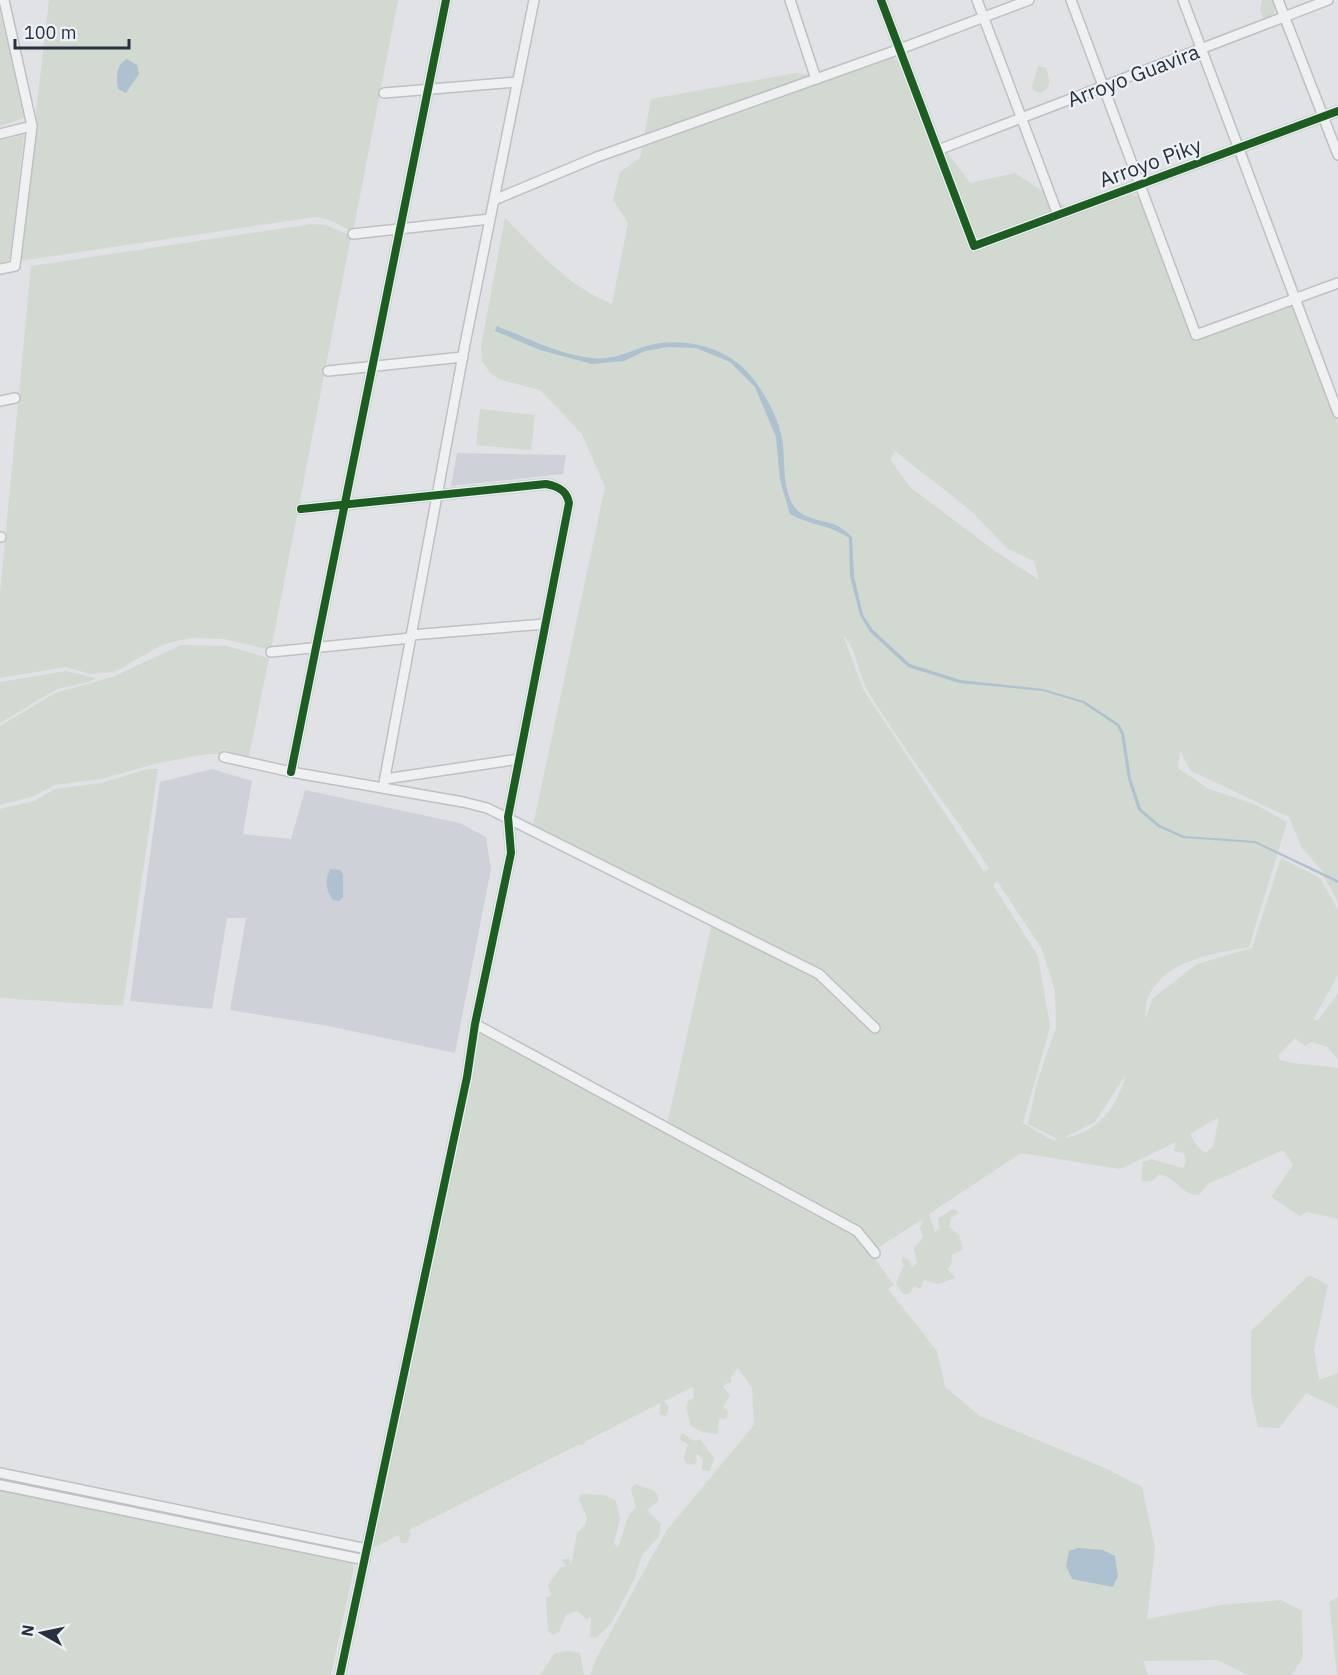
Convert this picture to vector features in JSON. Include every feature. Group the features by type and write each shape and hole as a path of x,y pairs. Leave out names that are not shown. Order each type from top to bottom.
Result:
{"street":[{"path":"0,269 15,266 32,126 2,0"},
{"path":"291,772 446,0"},
{"path":"384,783 463,357 534,0"},
{"path":"790,0 806,40 816,79"},
{"path":"881,0 938,150"},
{"path":"977,0 1058,215"},
{"path":"494,200 597,157 900,50 1029,0"},
{"path":"1071,0 1196,336 1338,283"},
{"path":"1183,0 1338,413"},
{"path":"1278,0 1338,155"},
{"name":"Arroyo Guavira","path":"938,150 1328,0"},
{"path":"384,93 517,82"},
{"name":"Arroyo Piky","path":"938,150 974,246 1338,111"},
{"path":"0,134 32,126"},
{"path":"353,234 490,219"},
{"path":"328,371 463,357"},
{"path":"0,401 15,398"},
{"path":"301,509 546,484 555,485 568,496 508,818 511,853 475,1024 467,1077 340,1675"},
{"path":"271,652 545,624"},
{"path":"224,757 291,772 384,783 464,802 508,818 819,974 875,1028"},
{"path":"384,783 519,759"},
{"path":"475,1024 856,1231 874,1253"},
{"path":"0,1473 367,1549"},
{"path":"0,1485 365,1560"}],"shaded area":[{"path":"49,0 398,0 353,232 327,219 315,217 19,261"},
{"path":"1262,0 1277,0 1279,10 1275,11 1271,20 1264,20 1260,10"},
{"path":"0,12 25,118 0,126"},
{"path":"893,57 898,62 924,128 941,144 970,183 1015,173 1076,213 1130,194 1138,196 1193,337 1291,305 1294,307 1338,424 1338,902 1324,877 1327,876 1302,848 1289,817 1191,771 1180,751 1178,768 1209,789 1256,805 1287,822 1249,947 1193,960 1168,973 1157,983 1148,997 1145,1019 1153,998 1197,964 1252,948 1281,858 1320,878 1338,910 1338,975 1313,1020 1318,1020 1338,993 1338,1059 1327,1047 1312,1042 1305,1046 1295,1038 1278,1056 1280,1060 1287,1062 1338,1068 1338,1219 1307,1212 1300,1216 1271,1197 1293,1165 1283,1150 1208,1184 1199,1195 1188,1192 1159,1174 1152,1181 1144,1182 1141,1179 1143,1162 1151,1159 1183,1168 1186,1161 1184,1153 1174,1151 1176,1142 1120,1169 1021,1153 929,1214 935,1232 939,1228 938,1218 954,1209 959,1213 951,1218 949,1227 959,1235 963,1249 952,1255 951,1265 947,1269 956,1278 938,1284 924,1280 920,1289 914,1286 909,1294 903,1294 896,1283 904,1265 901,1260 903,1257 909,1260 912,1268 917,1263 914,1248 923,1238 920,1228 923,1219 876,1249 857,1228 667,1125 712,923 818,977 876,1033 880,1028 820,971 533,826 605,487 582,434 540,390 501,380 490,373 482,361 481,346 505,218 554,267 596,297 612,304 628,223 613,200 620,172 640,158 651,99 796,73 826,77","holes":["895,451 970,510 1008,549 1034,561 1039,580 995,551 910,487 890,459","843,635 852,648 869,693 989,868 987,870 983,871 863,689","997,881 1042,949 1055,991 1056,1028 1038,1079 1028,1124 1058,1139 1052,1140 1023,1123 1050,1027 1038,956 993,885","1126,1074 1117,1098 1104,1117 1086,1131 1063,1138 1095,1122","1219,1117 1213,1147 1205,1153 1197,1146 1190,1134"]},
{"path":"1038,66 1046,68 1049,79 1047,89 1040,93 1032,87"},
{"path":"24,135 10,259 0,263 0,141"},
{"path":"312,224 326,225 351,236 271,650 224,639 191,638 164,644 114,672 90,674 66,667 0,678 0,594 31,266"},
{"path":"480,409 535,415 531,450 476,445"},
{"path":"457,453 566,455 563,474 451,486"},
{"path":"181,645 226,646 269,658 248,761 224,754 208,754 158,763 101,779 55,785 31,797 0,805 0,727 3,724 55,693 115,676"},
{"path":"66,671 96,678 89,682 57,689 0,723 0,682"},
{"path":"148,769 158,769 123,1006 0,998 0,809 34,801 55,789 101,783"},
{"path":"212,769 252,781 243,834 291,839 305,790 460,823 486,837 491,869 455,1053 328,1026 230,1010 246,918 227,918 212,1009 130,1001 160,782"},
{"path":"477,1029 855,1232 894,1285 888,1289 937,1351 945,1387 980,1416 1107,1469 1142,1487 1155,1548 1147,1619 1221,1605 1281,1600 1302,1611 1303,1657 1292,1675 1248,1675 1217,1660 1143,1661 1148,1675 590,1675 596,1659 666,1531 754,1425 752,1388 738,1368 731,1377 731,1383 723,1387 730,1395 723,1407 728,1411 727,1418 719,1419 718,1434 702,1432 691,1426 686,1408 688,1401 694,1398 693,1387 664,1401 669,1407 666,1416 660,1415 660,1403 586,1441 583,1445 578,1445 409,1530 411,1535 407,1543 401,1543 399,1535 371,1549"},
{"path":"1309,1275 1328,1285 1314,1350 1319,1380 1338,1373 1338,1408 1306,1393 1279,1428 1258,1427 1251,1395 1251,1331"},
{"path":"682,1433 695,1441 700,1439 714,1458 710,1471 702,1470 703,1460 698,1454 695,1455 697,1461 694,1465 686,1463 684,1457 688,1444 679,1439"},
{"path":"0,1478 348,1549 350,1551 0,1481"},
{"path":"635,1484 653,1490 658,1495 658,1501 647,1510 661,1524 659,1536 642,1555 634,1580 610,1625 596,1638 590,1637 591,1617 586,1619 577,1611 566,1615 559,1632 553,1635 548,1631 546,1598 551,1595 548,1586 561,1567 567,1566 561,1560 569,1558 571,1566 577,1533 586,1524 587,1518 579,1500 580,1494 605,1495 616,1501 620,1519 614,1543 617,1548 626,1522 636,1508 631,1489"},
{"path":"0,1487 352,1561 354,1568 331,1675 0,1675"},
{"path":"1338,1597 1338,1675 1337,1675 1329,1602"},
{"path":"567,1651 580,1653 584,1675 540,1675 554,1654"}],"water":[{"path":"127,59 137,65 139,74 126,93 118,89 117,76 121,64"},
{"path":"497,326 556,350 592,358 611,357 651,345 675,342 700,345 732,359 741,365 757,383 775,417 782,438 786,484 791,502 800,513 838,526 852,537 854,576 863,615 873,630 910,664 960,680 1043,689 1084,701 1119,724 1124,733 1131,778 1141,809 1160,825 1184,836 1255,841 1338,880 1338,883 1255,843 1183,838 1158,827 1138,810 1128,779 1121,734 1117,726 1083,703 1043,691 959,683 908,667 870,632 860,615 850,576 849,538 835,530 790,514 780,480 776,437 755,387 730,362 696,348 669,347 645,351 624,361 592,364 540,350 495,331"},
{"path":"331,869 340,870 343,874 343,897 339,901 333,900 327,889 327,876"},
{"path":"1078,1548 1103,1550 1115,1556 1118,1576 1113,1587 1072,1579 1066,1566 1069,1551"}],"cycle path":[{"path":"291,772 446,0"},
{"path":"881,0 974,246 1338,111"},
{"path":"301,509 546,484 561,489 569,503 508,817 511,853 475,1024 467,1077 340,1675"}]}
